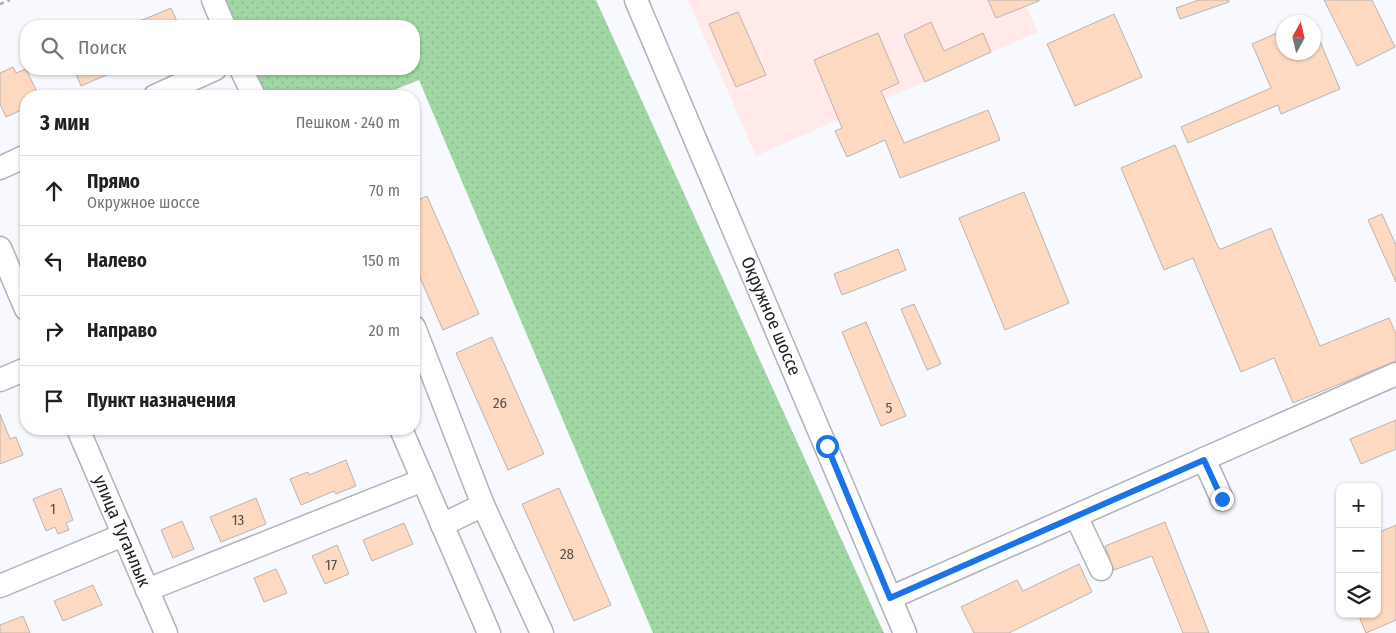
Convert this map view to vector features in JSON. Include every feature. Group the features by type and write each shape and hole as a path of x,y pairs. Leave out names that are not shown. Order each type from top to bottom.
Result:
{"street":[{"path":"213,0 221,20"},
{"name":"Окружное шоссе","path":"636,0 905,633"},
{"path":"169,90 202,75"},
{"path":"244,75 251,90"},
{"path":"0,168 20,159"},
{"path":"0,248 20,296"},
{"path":"420,342 483,505 542,633"},
{"path":"0,380 20,372"},
{"path":"890,598 1396,374"},
{"name":"улица Туганлык","path":"81,435 166,633"},
{"path":"404,435 488,633"},
{"path":"1204,460 1222,499"},
{"path":"147,590 423,480"},
{"path":"442,525 483,505"},
{"path":"1076,516 1101,569"},
{"path":"0,586 123,534"}],"path":[{"path":"0,4 10,0"}],"shaded area":[{"path":"688,0 1023,0 1038,32 756,156"}],"green space":[{"path":"220,0 596,0 884,633 653,633 419,80 394,90 258,90 252,75 420,75 420,20 228,20"}],"building":[{"path":"988,0 1039,0 1039,1 996,18"},
{"path":"1199,0 1229,0 1229,2 1180,19 1176,8"},
{"path":"1324,0 1372,0 1395,47 1357,66"},
{"path":"171,8 176,20 142,20"},
{"path":"738,12 766,75 736,87 709,24"},
{"path":"1114,14 1142,77 1075,106 1047,44"},
{"path":"931,22 944,51 983,33 991,52 925,82 904,35"},
{"path":"878,33 899,83 881,91 904,143 988,110 1000,140 900,178 885,140 847,157 835,131 842,128 814,60"},
{"path":"1276,33 1276,60 1321,60 1321,44 1340,89 1281,114 1278,105 1188,143 1181,127 1271,88 1252,44"},
{"path":"13,67 16,73 20,71 20,75 29,75 36,90 20,90 20,111 6,117 0,104 0,73"},
{"path":"76,75 106,75 81,86"},
{"path":"1175,145 1218,247 1221,249 1271,228 1320,346 1389,318 1396,334 1396,361 1293,403 1274,358 1241,372 1193,258 1164,270 1121,168"},
{"path":"1024,192 1069,303 1005,330 959,218"},
{"path":"427,196 479,314 443,330 420,278 420,199"},
{"path":"1382,214 1396,245 1396,282 1368,220"},
{"path":"898,249 906,270 842,295 834,274"},
{"path":"914,304 941,364 927,370 901,309"},
{"path":"866,322 906,416 881,426 842,332"},
{"path":"492,337 544,454 508,470 456,353"},
{"path":"0,414 10,439 16,437 23,455 0,464"},
{"path":"1396,420 1396,449 1361,464 1350,439"},
{"path":"346,460 356,486 336,494 334,491 301,505 290,479 308,472 309,475"},
{"path":"61,488 73,520 66,523 69,530 58,534 55,527 46,531 33,499"},
{"path":"559,488 611,605 574,621 522,504"},
{"path":"256,498 266,524 221,542 210,517"},
{"path":"182,521 194,549 173,558 161,530"},
{"path":"1165,522 1209,633 1183,633 1152,556 1114,570 1105,546"},
{"path":"404,523 413,544 372,561 363,540"},
{"path":"1396,525 1396,620 1366,633 1360,618 1381,618 1381,531"},
{"path":"337,545 349,574 325,584 312,556"},
{"path":"1079,564 1092,592 1009,633 974,633 961,607 1017,580 1023,591"},
{"path":"276,569 287,593 264,602 254,578"},
{"path":"93,585 102,605 63,621 54,601"},
{"path":"23,616 30,633 0,633 0,625"}],"route":[{"path":"827,446 890,598 1204,460 1222,499"}]}
